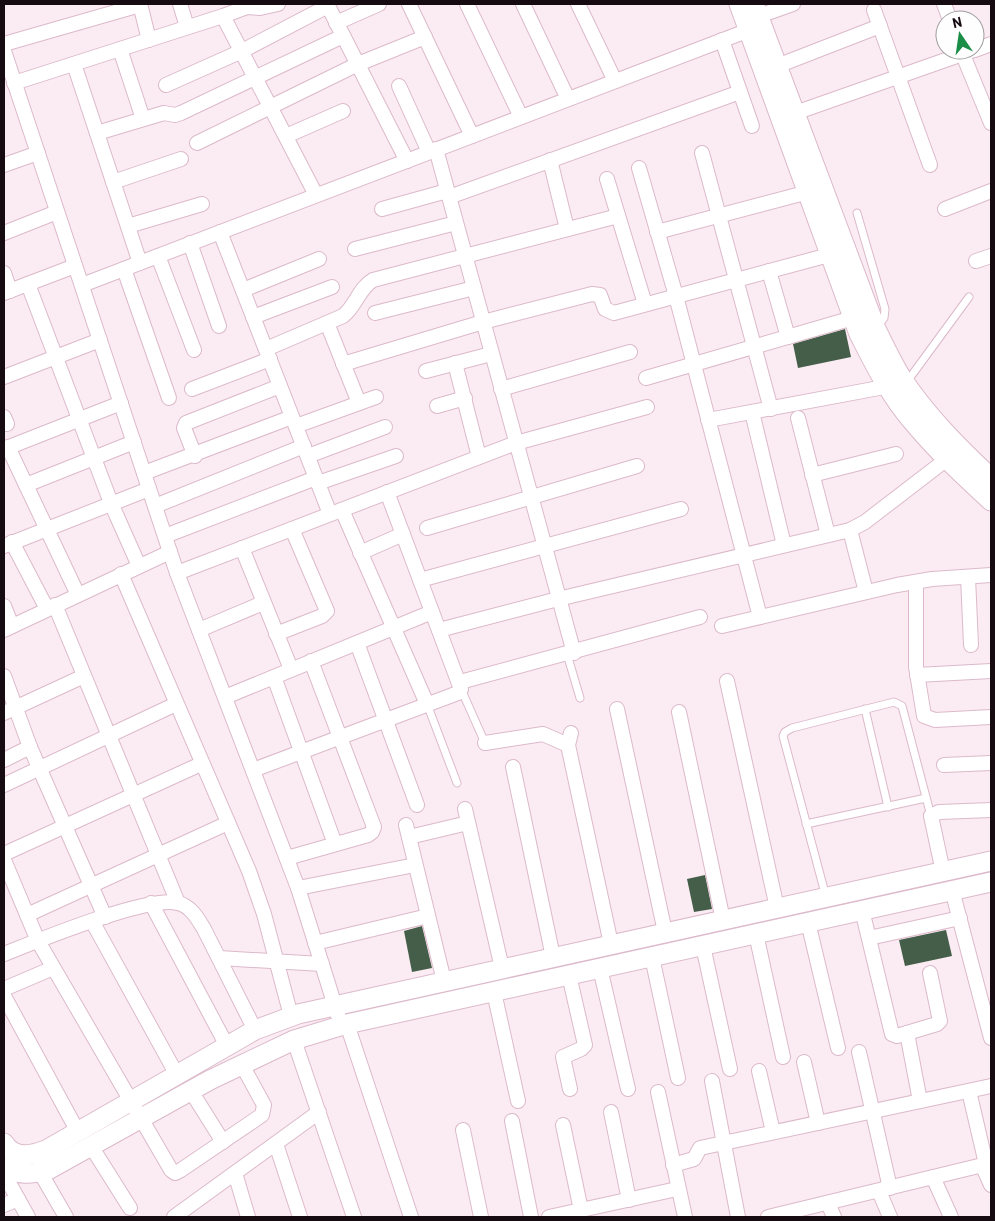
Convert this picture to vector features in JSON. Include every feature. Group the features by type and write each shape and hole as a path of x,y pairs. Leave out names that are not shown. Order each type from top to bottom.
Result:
{"main road":[{"path":"739,4 756,19 795,113 829,254 853,318 897,385 991,478"},
{"path":"756,19 814,191 876,329 912,422 991,501"},
{"path":"4,1143 8,1150 18,1155 31,1155 40,1152 255,1030 291,1016 991,861"},
{"path":"4,1168 12,1172 30,1174 40,1172 242,1065 294,1040 344,1025 991,882"}],"street":[{"path":"4,44 140,4 149,40"},
{"path":"180,4 188,27"},
{"path":"9,76 74,64 223,16 248,5 260,8 278,4"},
{"path":"336,22 379,4"},
{"path":"409,4 472,136"},
{"path":"467,4 521,117"},
{"path":"523,4 568,99"},
{"path":"578,4 615,81"},
{"path":"82,285 722,40 756,19 793,4"},
{"path":"166,85 242,51 327,5 407,161"},
{"path":"874,10 900,76 930,165"},
{"path":"223,16 316,195"},
{"path":"777,66 880,26"},
{"path":"97,133 164,113 174,115 256,79 343,36"},
{"path":"198,143 270,105 358,64 425,37"},
{"path":"722,40 752,126"},
{"path":"120,49 143,119"},
{"path":"4,51 9,76 38,153 177,573 298,888 335,1005 344,1025 411,1217"},
{"path":"795,113 944,60"},
{"path":"971,60 991,123"},
{"path":"74,64 140,263"},
{"path":"399,86 433,151 448,194 558,599 570,653"},
{"path":"382,209 448,194 550,160 740,92"},
{"path":"286,136 344,110"},
{"path":"4,166 38,153"},
{"path":"702,153 771,409"},
{"path":"113,182 181,159"},
{"path":"550,160 567,229"},
{"path":"638,168 676,296 742,555 760,617"},
{"path":"607,179 645,304"},
{"path":"657,232 814,191"},
{"path":"945,209 991,192"},
{"path":"128,226 202,204"},
{"path":"4,232 57,212"},
{"path":"192,389 268,354 350,310 365,286 373,280 618,216"},
{"path":"355,249 456,223"},
{"path":"220,232 317,480 360,553 427,704"},
{"path":"190,244 220,326"},
{"path":"343,364 483,322 596,293 600,295 609,312 676,296 829,254"},
{"path":"158,256 194,350"},
{"path":"976,261 991,256"},
{"path":"243,290 319,259"},
{"path":"4,273 7,292 75,266"},
{"path":"124,269 169,398"},
{"path":"769,271 788,337"},
{"path":"28,284 111,504 139,566"},
{"path":"253,317 332,287"},
{"path":"375,313 474,288"},
{"path":"646,378 853,318"},
{"path":"327,323 359,403"},
{"path":"4,377 100,340"},
{"path":"501,389 630,352"},
{"path":"426,371 492,354"},
{"path":"455,363 480,457"},
{"path":"708,420 897,385"},
{"path":"195,456 184,428 186,423 280,386"},
{"path":"144,473 294,421 376,397"},
{"path":"437,406 464,398"},
{"path":"78,595 6,448 121,403"},
{"path":"177,573 516,443 647,406"},
{"path":"752,412 784,545"},
{"path":"798,418 828,535"},
{"path":"155,506 306,451 385,427"},
{"path":"26,486 134,442"},
{"path":"812,475 896,454"},
{"path":"165,536 317,480 396,456"},
{"path":"439,630 558,599 850,530 865,522 947,459"},
{"path":"427,528 637,466"},
{"path":"149,489 8,544 51,607 84,676 178,902"},
{"path":"253,770 458,693 461,685 387,492"},
{"path":"420,580 681,510"},
{"path":"276,634 322,616 327,611 292,528"},
{"path":"850,530 866,592"},
{"path":"360,553 403,534"},
{"path":"242,548 291,669"},
{"path":"4,606 8,628 170,552"},
{"path":"121,574 252,879 291,1016"},
{"path":"722,626 916,582 991,575"},
{"path":"968,577 970,646"},
{"path":"916,582 917,674 924,716 929,719 991,717"},
{"path":"199,630 263,603"},
{"path":"225,697 432,612"},
{"path":"461,685 700,617"},
{"path":"357,643 417,805"},
{"path":"287,858 368,835 374,827 311,661"},
{"path":"917,674 991,672"},
{"path":"4,676 10,710 40,768 91,886 99,919 176,1075"},
{"path":"10,710 84,676"},
{"path":"274,676 334,844"},
{"path":"728,681 777,908"},
{"path":"4,785 176,704"},
{"path":"616,709 665,932"},
{"path":"679,712 723,920"},
{"path":"484,743 526,735 543,734 570,739 611,944"},
{"path":"4,760 30,747"},
{"path":"944,765 991,763"},
{"path":"4,854 201,764"},
{"path":"513,767 553,957"},
{"path":"465,809 502,968"},
{"path":"943,872 931,816 939,812 991,810"},
{"path":"27,915 159,856 228,822"},
{"path":"444,981 407,831 468,823"},
{"path":"4,860 38,941 140,1119 171,1170 175,1173 264,1112 264,1105 242,1065"},
{"path":"298,888 415,865"},
{"path":"952,890 991,1038"},
{"path":"4,954 99,919 151,903 178,902 186,906 195,915 255,1030"},
{"path":"151,903 226,1046"},
{"path":"862,910 892,1034 897,1036 937,1024 940,1021 930,973"},
{"path":"315,943 428,916"},
{"path":"869,938 960,918"},
{"path":"808,922 838,1048"},
{"path":"756,934 783,1057"},
{"path":"703,946 730,1069"},
{"path":"652,957 678,1078"},
{"path":"218,958 322,964"},
{"path":"4,988 53,968"},
{"path":"600,968 628,1089"},
{"path":"569,975 585,1045 581,1050 563,1056 570,1089"},
{"path":"494,992 518,1101"},
{"path":"4,996 78,1132"},
{"path":"907,1033 920,1101"},
{"path":"294,1040 354,1217"},
{"path":"859,1052 873,1111 890,1217"},
{"path":"804,1062 818,1123"},
{"path":"758,1071 773,1132"},
{"path":"712,1081 738,1217"},
{"path":"673,1165 694,1159 700,1148 991,1086"},
{"path":"191,1091 222,1142"},
{"path":"969,1091 991,1185"},
{"path":"658,1092 677,1189 685,1217"},
{"path":"174,1217 190,1212 235,1173 319,1112"},
{"path":"611,1112 629,1200"},
{"path":"512,1122 531,1217"},
{"path":"564,1125 581,1210"},
{"path":"463,1130 481,1217"},
{"path":"276,1144 300,1217"},
{"path":"91,1146 130,1208"},
{"path":"40,1152 40,1172 66,1217"},
{"path":"776,1216 987,1164"},
{"path":"235,1173 248,1217"},
{"path":"4,1174 28,1217"},
{"path":"933,1177 951,1217"},
{"path":"549,1217 677,1189"},
{"path":"4,1205 18,1199"},
{"path":"828,1203 834,1217"}],"lane":[{"path":"857,213 886,309 884,318 876,329"},
{"path":"897,385 968,297"},
{"path":"570,653 580,698"},
{"path":"461,685 484,743"},
{"path":"826,897 784,736 785,732 894,702 902,706 931,816"},
{"path":"427,704 457,782"},
{"path":"865,709 888,807"},
{"path":"806,824 926,798"}],"building":[{"path":"845,329 851,357 798,368 793,344"},
{"path":"705,875 712,909 694,912 687,879"},
{"path":"422,926 432,968 412,972 404,931"},
{"path":"946,930 952,956 905,966 899,940"}]}
